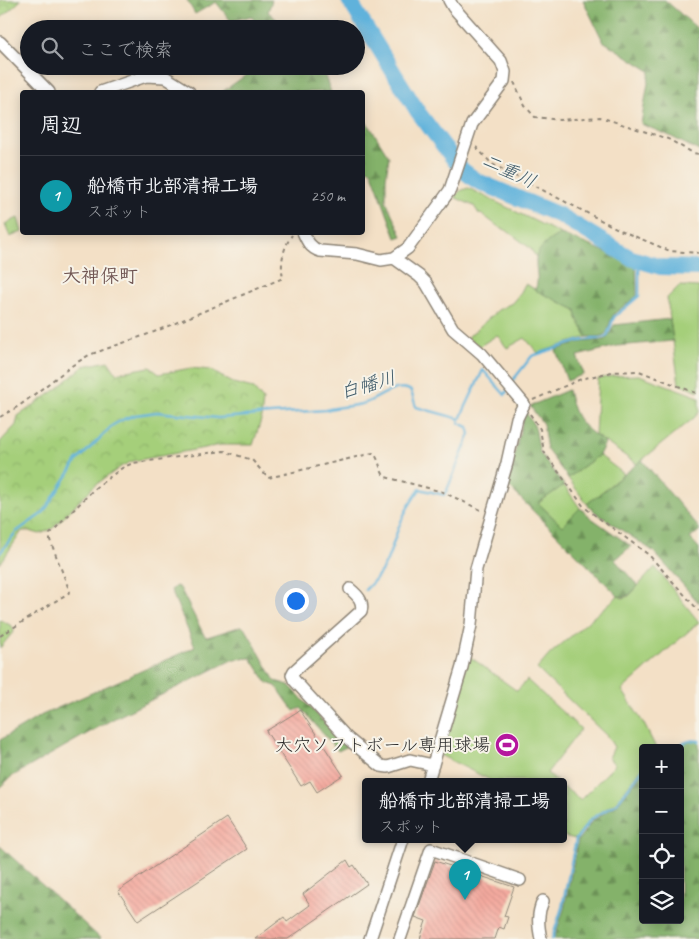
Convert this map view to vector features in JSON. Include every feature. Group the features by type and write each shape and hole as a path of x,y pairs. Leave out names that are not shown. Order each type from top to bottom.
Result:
{"street":[{"path":"304,235 308,244 314,250 357,254 381,260 394,258 408,248 450,190 472,124 504,81 505,72 501,61 449,0"},
{"path":"0,42 20,62"},
{"path":"32,75 47,90"},
{"path":"106,90 139,78 155,76 165,77 186,90"},
{"path":"394,258 420,276 453,328 482,354 524,404 517,418 507,463 490,515 476,569 471,624 462,667 429,778"},
{"path":"350,589 360,600 362,605 361,611 294,671 292,675 294,680 347,738 381,766 388,767 410,760 433,765"},
{"path":"370,939 402,843"},
{"path":"400,939 431,849 520,880"},
{"path":"541,939 538,918 543,901"}],"path":[{"path":"505,72 514,80 525,106 535,117 558,120 600,117 668,139 699,154"},
{"path":"467,140 492,164 622,231 670,251 699,253"},
{"path":"0,417 19,406 89,355 154,332 283,278 281,265 288,241 294,235"},
{"path":"699,394 639,371 612,372 581,379 524,404 540,430 544,452 584,507 649,555 699,611"},
{"path":"0,636 70,592 50,540 50,534 95,488 122,468 133,463 224,451 252,460 265,476 269,478 373,453 376,455 381,472 385,478 443,492 490,515"}],"green space":[{"path":"0,0 21,0 0,19"},
{"path":"187,0 272,0 268,12 277,20 254,20 251,16 230,20 216,2 195,14"},
{"path":"583,0 665,0 699,30 699,151 641,124 650,71 603,41"},
{"path":"246,75 324,75 330,90 225,90"},
{"path":"365,120 389,157 386,178 386,201 402,236 396,238 371,170 365,169"},
{"path":"468,188 561,234 547,243 536,257 530,248 506,230 479,214 474,206 454,197 460,191"},
{"path":"18,218 20,233 10,237 5,224"},
{"path":"561,234 636,264 637,296 615,313 607,331 602,336 587,337 577,318 576,310 535,290 537,282 537,254 546,243"},
{"path":"525,284 576,310 577,318 587,337 538,353 525,338 507,348 497,335 480,346 467,338 498,310 512,303"},
{"path":"679,286 699,287 699,391 679,384 667,298"},
{"path":"670,319 673,341 617,346 577,356 584,374 567,381 556,350 580,342 604,340 608,337 614,325"},
{"path":"108,361 116,373 150,367 159,374 191,368 210,370 233,383 253,388 263,400 261,420 253,445 221,445 133,461 122,466 94,486 52,529 40,534 22,531 0,564 0,442 16,425 18,416 57,389 84,366"},
{"path":"639,375 699,397 699,412 637,464 595,435 598,379 613,376"},
{"path":"568,390 576,416 605,443 599,455 568,478 547,450 543,424 530,406"},
{"path":"525,411 535,427 540,453 564,485 538,503 562,526 580,508 631,546 615,560 638,586 627,596 618,596 507,485"},
{"path":"599,455 624,474 587,504 568,478"},
{"path":"642,460 699,528 699,531 690,538 699,548 699,603 653,551 596,513 587,504"},
{"path":"564,485 580,508 562,526 538,503"},
{"path":"655,567 699,622 622,690 644,724 654,744 639,744 639,772 615,803 590,819 575,839 567,837 567,789 580,800 615,765 609,758 614,747 607,736 537,669 550,654 618,596 623,598 629,596"},
{"path":"176,586 180,588 204,635 207,637 242,626 247,631 275,681 289,685 346,747 338,751 301,708 294,711 276,686 267,683 251,658 234,659 113,719 11,777 0,788 0,740 42,715 195,647 171,590"},
{"path":"0,620 12,626 14,631 0,648"},
{"name":"大穴ソフトボール専用球場","path":"469,656 517,691 527,680 581,729 547,773 553,778 486,778 440,755"},
{"path":"693,740 699,742 699,939 554,939 564,909 578,840 593,820 617,805 639,776 639,924 684,924 684,744"},
{"path":"0,846 101,939 0,939"}],"building":[{"path":"300,710 343,775 317,792 310,781 301,786 266,731"},
{"path":"227,818 247,849 138,921 118,891"},
{"path":"347,860 351,867 354,865 367,884 288,939 255,939 284,917 287,922 310,905 303,894"},
{"path":"435,861 514,887 504,916 508,917 504,929 499,927 495,939 420,939 426,921 415,917"}],"waterway":[{"name":"二重川","path":"349,0 361,20"},
{"name":"二重川","path":"365,26 418,112 461,169 477,181 559,215 631,258 661,267 699,268"},
{"name":"白幡川","path":"510,384 532,356 579,341 607,336 614,317 639,296 639,260"},
{"name":"白幡川","path":"0,553 16,532 43,513 77,461 113,425 135,415 157,412 218,418 326,410 365,403 400,388 411,391 416,407 460,419 483,370 505,395 508,389"},
{"path":"365,590 374,581 386,563 404,515 420,489 444,495 447,490 470,434 468,427 459,423 460,420"},
{"path":"682,744 689,741 699,741"},
{"path":"552,939 562,908 576,839 591,819 616,804 639,774"}],"place":[{"name":"大穴ソフトボール専用球場","path":"507,745"},
{"name":"船橋市北部清掃工場","path":"465,900"}],"district":[{"name":"大神保町","path":"100,276"}]}
